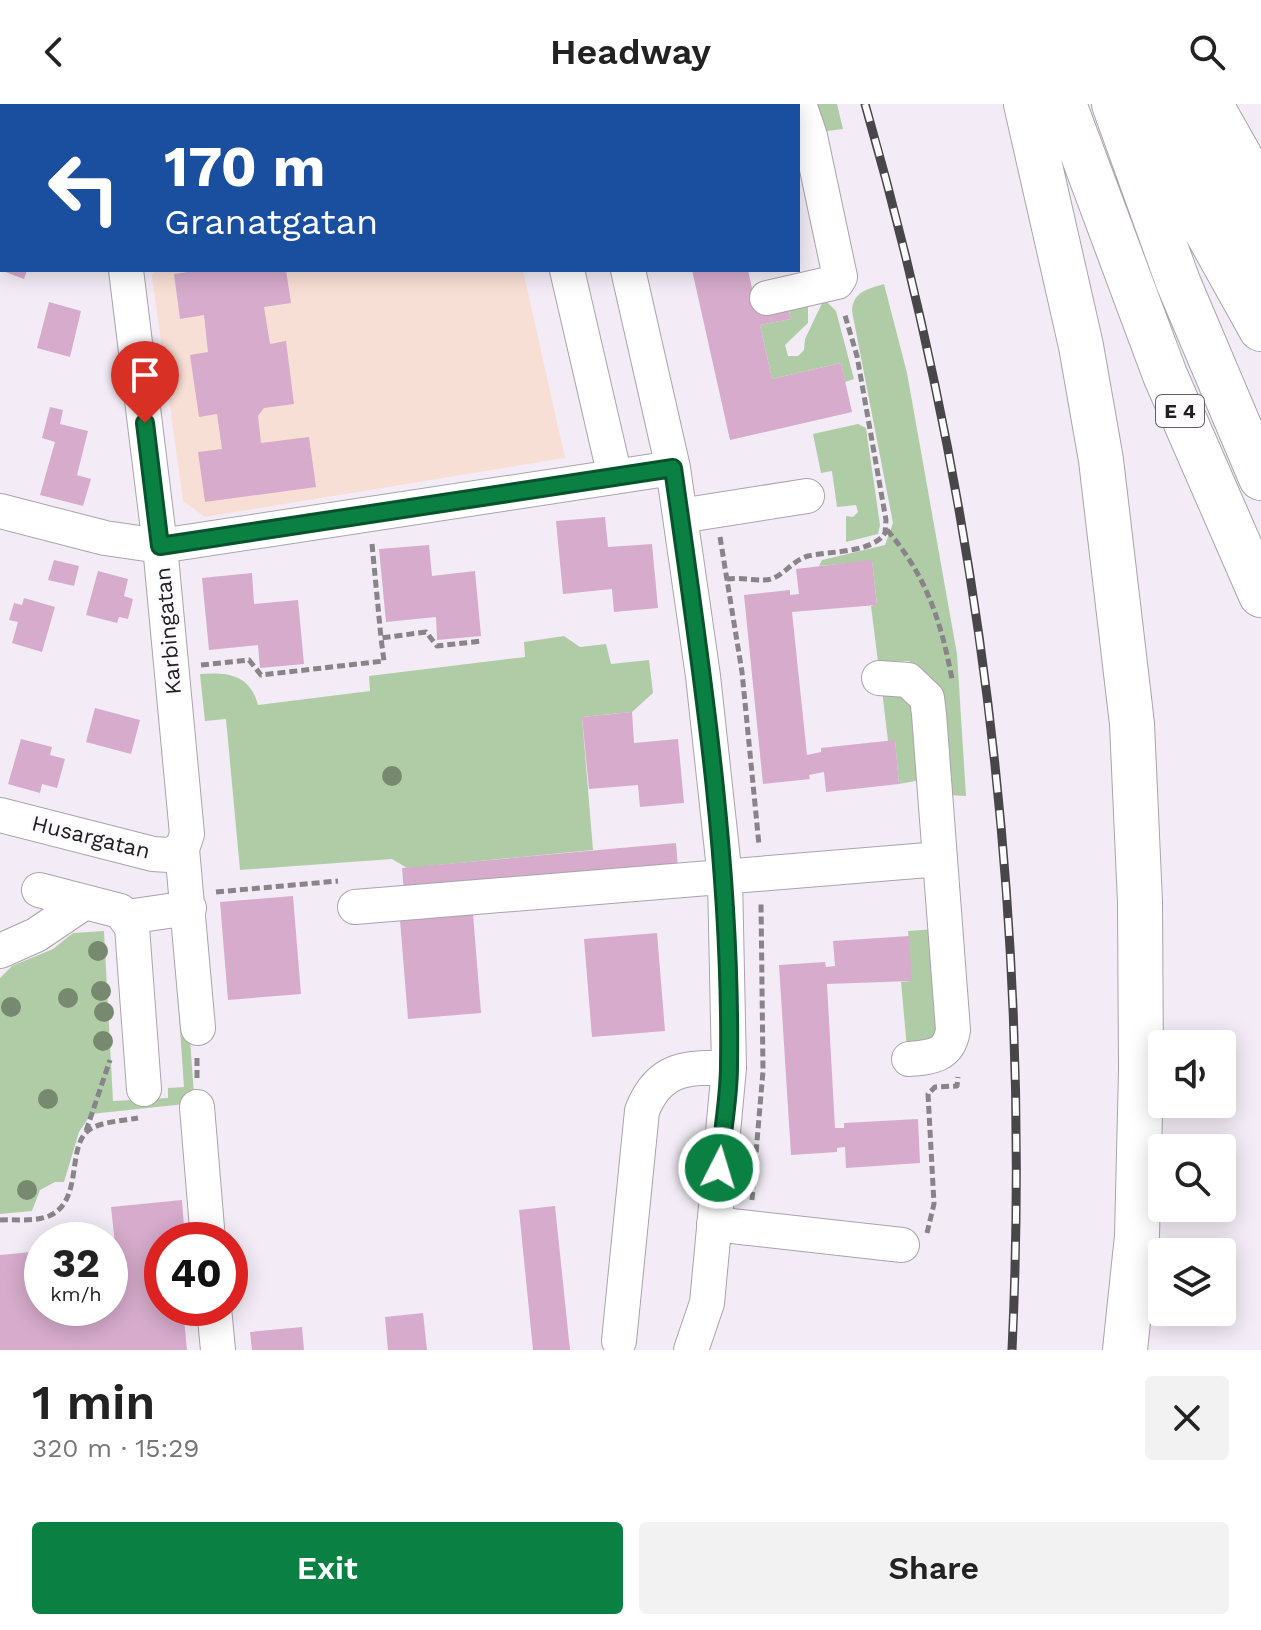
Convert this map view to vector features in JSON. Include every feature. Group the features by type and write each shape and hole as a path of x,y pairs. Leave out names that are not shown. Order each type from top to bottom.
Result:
{"highway":[{"path":"1026,104 1084,360 1101,460 1124,640 1137,818 1142,988 1140,1143 1133,1289 1135,1350"},
{"name":"E 4","path":"1064,104 1165,375 1261,595"},
{"name":"E 4","path":"1114,104 1178,282 1261,478"},
{"path":"1143,104 1199,219 1261,329"},
{"path":"1184,104 1261,267"},
{"path":"1210,104 1261,194"},
{"path":"1125,1350 1133,1289"}],"street":[{"path":"767,298 837,282 840,277 810,136 800,107"},
{"name":"Karbingatan","path":"126,272 172,668 187,834 182,849 198,1028"},
{"path":"567,272 615,477"},
{"path":"628,272 673,468 703,676 725,878 729,1068 707,1303 691,1350"},
{"path":"0,511 105,538 160,546 673,468"},
{"path":"680,516 807,496"},
{"path":"879,678 908,680 927,698 940,859 953,1030 949,1046 936,1055 909,1059"},
{"name":"Husargatan","path":"0,815 153,854 169,855 182,849"},
{"path":"355,907 940,859"},
{"path":"39,890 120,911 127,917 132,927 144,1089"},
{"path":"127,917 188,901"},
{"path":"0,951 36,935 85,902"},
{"path":"619,1341 642,1111 650,1092 660,1080 696,1067 729,1068"},
{"path":"197,1107 207,1222"},
{"path":"714,1224 902,1245"},
{"path":"216,1326 218,1350"}],"path":[{"path":"837,282 857,356 886,529 923,578 944,637"},
{"path":"172,668 249,660 261,675 384,661 369,515"},
{"path":"727,579 774,579 786,567 807,557 874,543 882,539 886,529"},
{"path":"381,638 426,632 437,646 482,641"},
{"path":"188,901 343,880 346,908 355,907"},
{"path":"0,1220 34,1220 55,1213 73,1185 80,1139 94,1127 197,1107 198,1028"},
{"path":"902,1245 921,1243 933,1218 928,1094 935,1087 958,1083 956,1059 949,1046"},
{"path":"86,1132 111,1057"}],"shaded area":[{"path":"155,272 523,272 565,458 205,517 183,501 152,276"}],"green space":[{"path":"811,104 837,104 843,129 820,132"},
{"path":"884,284 907,373 957,654 966,796 947,795 925,674 909,661 878,662 871,606 877,604 872,561 819,566 822,560 885,545 893,523 852,311 858,295"},
{"path":"808,298 808,323 785,345 788,356 798,356 804,350 805,339 824,299 836,311 854,379 845,382 841,363 772,379 760,325 791,319 787,302"},
{"path":"858,424 866,428 880,525 878,534 846,542 846,516 853,517 858,512 856,505 837,507 832,471 821,473 813,434"},
{"path":"564,636 580,647 606,644 611,664 649,660 653,693 632,712 582,717 593,850 407,868 392,859 240,870 226,719 205,721 200,674 229,675 244,681 258,705 370,691 369,676 525,657 524,642"},
{"path":"882,690 919,701 920,780 899,784 895,741 888,741"},
{"path":"182,928 194,1095 185,1104 91,1114 79,1132 64,1182 55,1182 40,1190 32,1211 0,1214 0,978 12,966 53,949 73,933 104,931 113,1101 168,1098 168,1088 184,1087 173,929"},
{"path":"936,929 938,1039 907,1048 901,982 911,981 908,931"}],"building":[{"path":"5,272 26,272 24,279"},
{"path":"286,272 291,303 264,307 270,344 286,341 294,404 264,408 258,416 261,443 309,437 316,487 205,502 198,452 222,449 217,414 199,417 190,355 208,352 204,315 180,319 174,274"},
{"path":"692,272 748,272 756,306 786,299 791,319 760,325 772,379 841,363 852,412 730,440"},
{"path":"49,302 81,311 70,357 37,348"},
{"path":"50,407 63,410 60,424 88,431 77,475 91,479 83,506 40,495 55,442 42,438"},
{"path":"605,517 608,547 652,544 658,608 614,612 612,589 563,594 556,521"},
{"path":"429,545 432,576 475,571 481,636 437,640 436,617 386,622 379,549"},
{"path":"54,560 79,566 74,586 48,580"},
{"path":"872,560 877,605 792,612 807,755 821,752 821,748 895,740 899,784 826,792 824,772 809,775 810,779 763,784 744,595 790,590 790,595 799,594 796,569"},
{"path":"98,571 128,579 124,596 133,599 128,619 119,617 117,623 86,615"},
{"path":"252,573 254,604 298,600 304,664 260,668 258,645 209,650 202,578"},
{"path":"24,598 55,607 42,652 12,643 18,622 9,620 14,603 22,605"},
{"path":"95,708 140,720 131,754 86,742"},
{"path":"632,712 634,743 678,739 684,803 640,807 638,785 589,789 582,717"},
{"path":"21,739 52,747 50,755 65,759 57,788 42,784 40,793 8,784"},
{"path":"676,843 678,868 404,893 402,868"},
{"path":"293,896 301,994 228,1000 220,902"},
{"path":"473,914 481,1013 408,1019 400,920"},
{"path":"657,933 665,1031 592,1037 584,939"},
{"path":"909,936 912,981 827,984 835,1128 844,1128 844,1123 918,1119 920,1163 846,1168 845,1147 837,1148 837,1152 791,1155 779,965 825,962 826,967 835,966 833,941"},
{"path":"182,1200 184,1222 144,1222 144,1326 185,1326 187,1350 0,1350 0,1255 24,1253 24,1326 128,1326 128,1222 113,1222 111,1207"},
{"path":"555,1206 570,1350 533,1350 519,1210"},
{"path":"423,1313 427,1350 388,1350 385,1317"},
{"path":"302,1327 304,1350 252,1350 250,1332"}],"railway":[{"path":"865,104 906,257 940,411 968,565 990,721 1005,877 1014,1034 1016,1192 1012,1350"}],"route":[{"path":"145,423 160,546 673,468 703,676 725,878 729,1068 719,1168"}]}
